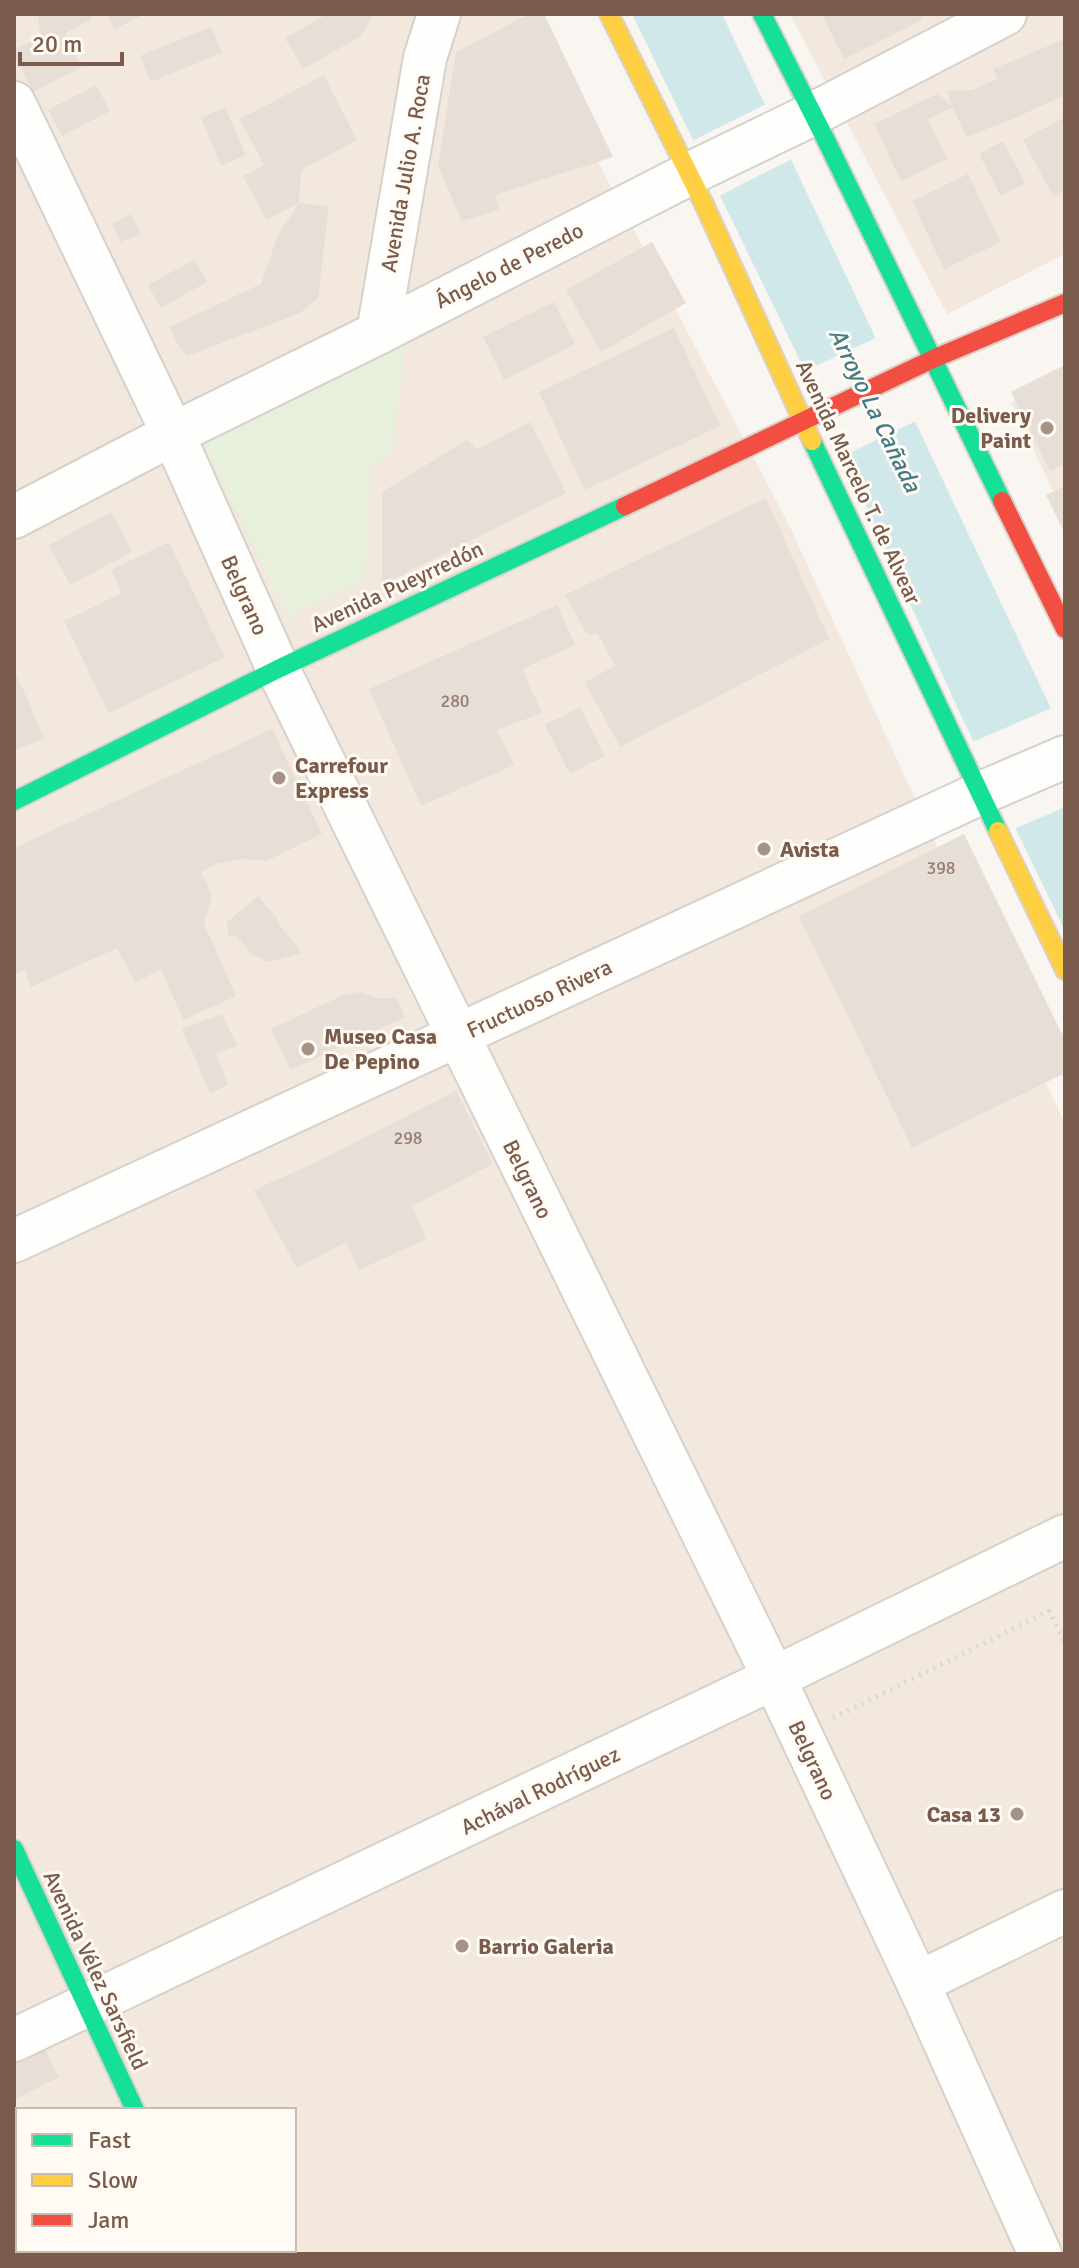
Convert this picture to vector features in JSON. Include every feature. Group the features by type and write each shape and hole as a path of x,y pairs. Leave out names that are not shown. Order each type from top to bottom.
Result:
{"main road":[{"name":"Avenida Marcelo T. de Alvear","path":"609,14 689,174 803,422 989,790 1065,970"},
{"path":"762,14 1065,629"},
{"path":"933,359 1065,303"},
{"name":"Avenida Pueyrredón","path":"14,801 278,669 933,359"},
{"name":"Avenida Vélez Sarsfield","path":"14,1849 134,2108"}],"street":[{"name":"Avenida Julio A. Roca","path":"378,333 425,58 439,14"},
{"name":"Ángelo de Peredo","path":"14,517 1005,14"},
{"name":"Belgrano","path":"14,103 173,434 278,669 774,1678 918,1983 1040,2254"},
{"name":"Fructuoso Rivera","path":"14,1241 1065,757"},
{"name":"Achával Rodríguez","path":"14,2040 1065,1536"},
{"path":"918,1983 1065,1911"}],"path":[{"path":"800,1735 1049,1611 1065,1643"}],"shaded area":[{"path":"14,14 520,14 789,525 1065,1124 1065,2254 14,2254"},
{"path":"790,14 1065,14 1065,254 947,314"},
{"name":"Delivery Paint","path":"1065,378 1065,516 1011,403"}],"green space":[{"path":"406,337 392,453 370,466 365,578 288,616 201,438"}],"water":[{"name":"Arroyo La Cañada","path":"632,14 722,14 1065,738 1065,931 957,707 794,348"}],"pier":[{"path":"768,103 794,158 717,197 690,142"},
{"path":"878,337 918,420 839,458 801,373"},
{"path":"1054,707 1065,729 1065,807 1012,830 970,743"}],"building":[{"path":"38,14 89,14 92,19 65,33 82,67 33,92 14,50 40,36"},
{"path":"107,14 145,14 115,29"},
{"path":"327,14 374,14 361,36 303,69 285,38"},
{"path":"529,14 544,14 613,157 495,195 499,210 462,221 438,166 456,52"},
{"path":"822,14 926,14 918,22 844,59"},
{"path":"211,27 222,53 151,82 140,56"},
{"path":"1065,39 1065,95 1015,118 966,137 947,91 972,90 997,79 993,69"},
{"path":"324,75 357,140 301,170 299,203 266,220 243,176 264,165 240,119"},
{"path":"96,85 110,111 62,136 48,110"},
{"path":"937,94 953,107 928,119 947,159 901,181 874,124"},
{"path":"225,107 246,155 221,166 201,118"},
{"path":"1065,117 1065,189 1053,196 1023,140"},
{"path":"1003,141 1025,183 1001,196 979,154"},
{"path":"968,174 1001,242 944,269 912,201"},
{"path":"299,203 329,206 318,298 300,313 187,356 170,327 261,284 278,235"},
{"path":"131,214 141,234 120,242 112,224"},
{"path":"652,242 686,303 601,352 566,290"},
{"path":"194,260 207,282 161,308 148,285"},
{"path":"554,302 575,344 504,380 483,337"},
{"path":"674,328 720,426 585,490 539,392"},
{"name":"Delivery Paint","path":"1065,365 1065,463 1050,471 1011,392"},
{"path":"530,422 566,493 382,585 382,492 467,440 477,449"},
{"path":"1065,486 1065,534 1046,495"},
{"path":"766,498 829,639 620,747 585,682 615,666 598,634 587,634 565,595"},
{"path":"111,512 132,552 70,585 49,545"},
{"path":"169,542 225,657 109,713 64,621 122,593 111,570"},
{"path":"557,605 575,645 522,669 542,713 497,730 514,765 421,806 369,689"},
{"path":"14,669 44,738 14,751"},
{"path":"580,707 605,756 570,774 545,725"},
{"path":"272,729 322,834 266,861 242,859 218,863 201,872 212,895 204,924 236,996 183,1020 161,969 135,983 117,948 31,987 25,970 14,975 14,848"},
{"path":"964,834 1065,1040 1065,1073 912,1148 799,916"},
{"path":"258,896 302,953 268,962 253,955 236,936 229,937 227,922"},
{"name":"Museo Casa De Pepino","path":"360,992 377,998 397,998 405,1017 290,1070 271,1029 341,996"},
{"path":"222,1014 237,1046 216,1053 228,1085 210,1093 182,1029"},
{"path":"456,1091 493,1164 412,1206 426,1239 359,1270 346,1242 297,1268 254,1190"},
{"path":"38,2036 59,2077 14,2100 14,2049"}],"traffic: fast":[{"path":"762,14 1002,501"},
{"path":"812,441 998,831"},
{"path":"14,801 278,669 625,506"},
{"path":"14,1849 134,2108"}],"traffic: slow":[{"path":"609,14 704,204 812,441"},
{"path":"998,831 1065,970"}],"traffic: jam":[{"path":"625,506 933,359 1065,303"},
{"path":"1002,501 1065,629"}],"place":[{"name":"Delivery Paint","path":"1047,428"},
{"name":"Carrefour Express","path":"279,778"},
{"name":"Avista","path":"764,849"},
{"name":"Museo Casa De Pepino","path":"308,1049"},
{"name":"Casa 13","path":"1017,1814"},
{"name":"Barrio Galeria","path":"462,1946"}]}
